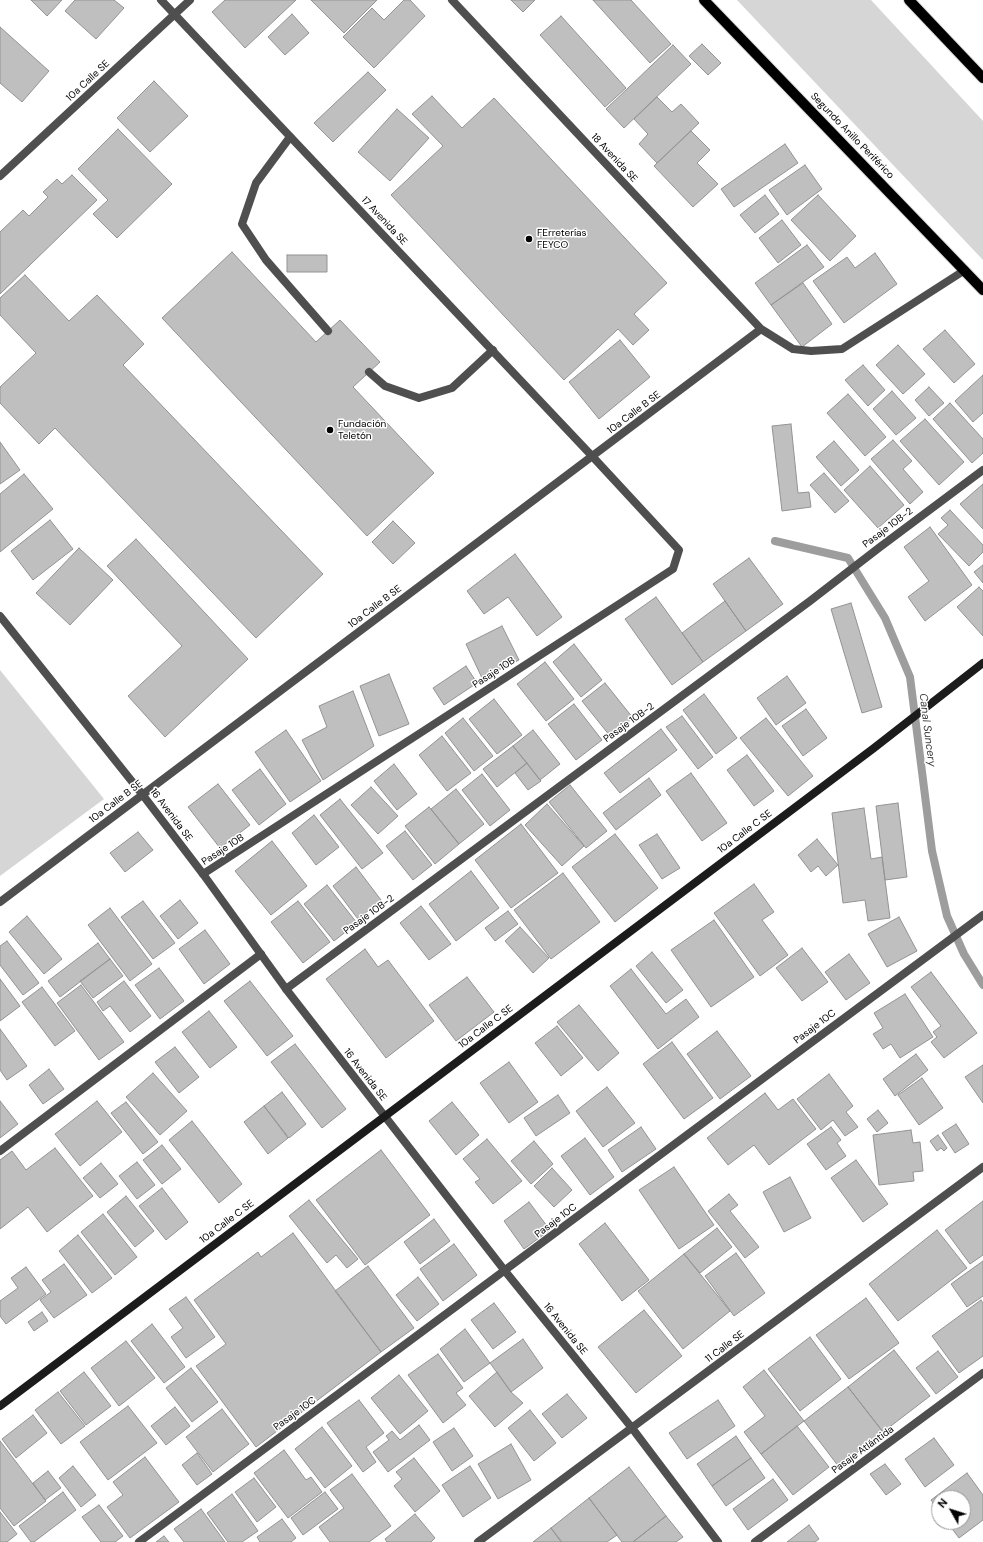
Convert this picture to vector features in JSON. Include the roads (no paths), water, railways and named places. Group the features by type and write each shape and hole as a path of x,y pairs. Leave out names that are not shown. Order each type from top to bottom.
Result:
{"main road":[{"name":"Segundo Anillo Periférico","path":"704,0 983,290"},
{"path":"909,0 983,78"}],"street":[{"name":"17 Avenida SE","path":"161,0 592,456"},
{"name":"10a Calle SE","path":"0,176 190,0"},
{"name":"18 Avenida SE","path":"452,0 761,329 793,349 811,351 842,349 965,270"},
{"path":"290,137 256,182 242,224 266,260 328,331"},
{"name":"10a Calle B SE","path":"0,902 761,329"},
{"path":"369,372 385,386 419,398 452,388 493,350"},
{"name":"Pasaje 10B","path":"203,874 673,569 679,550 592,456"},
{"name":"Pasaje 10B-2","path":"286,989 810,601 983,470"},
{"name":"16 Avenida SE","path":"0,616 142,794 203,874 286,989 505,1271 632,1428 718,1542"},
{"name":"10a Calle C SE","path":"0,1406 874,748 983,663"},
{"name":"Pasaje 10C","path":"139,1542 983,915"},
{"path":"0,1151 261,954"},
{"name":"11 Calle SE","path":"478,1542 983,1167"},
{"name":"Pasaje Atlántida","path":"755,1542 983,1373"}],"waterway":[{"name":"Canal Suncery","path":"775,541 848,558 885,618 910,677 932,851 947,916 964,954 983,985"}],"place":[{"name":"FErreterías FEYCO","path":"529,239"},
{"name":"Fundación Teletón","path":"330,430"}]}
